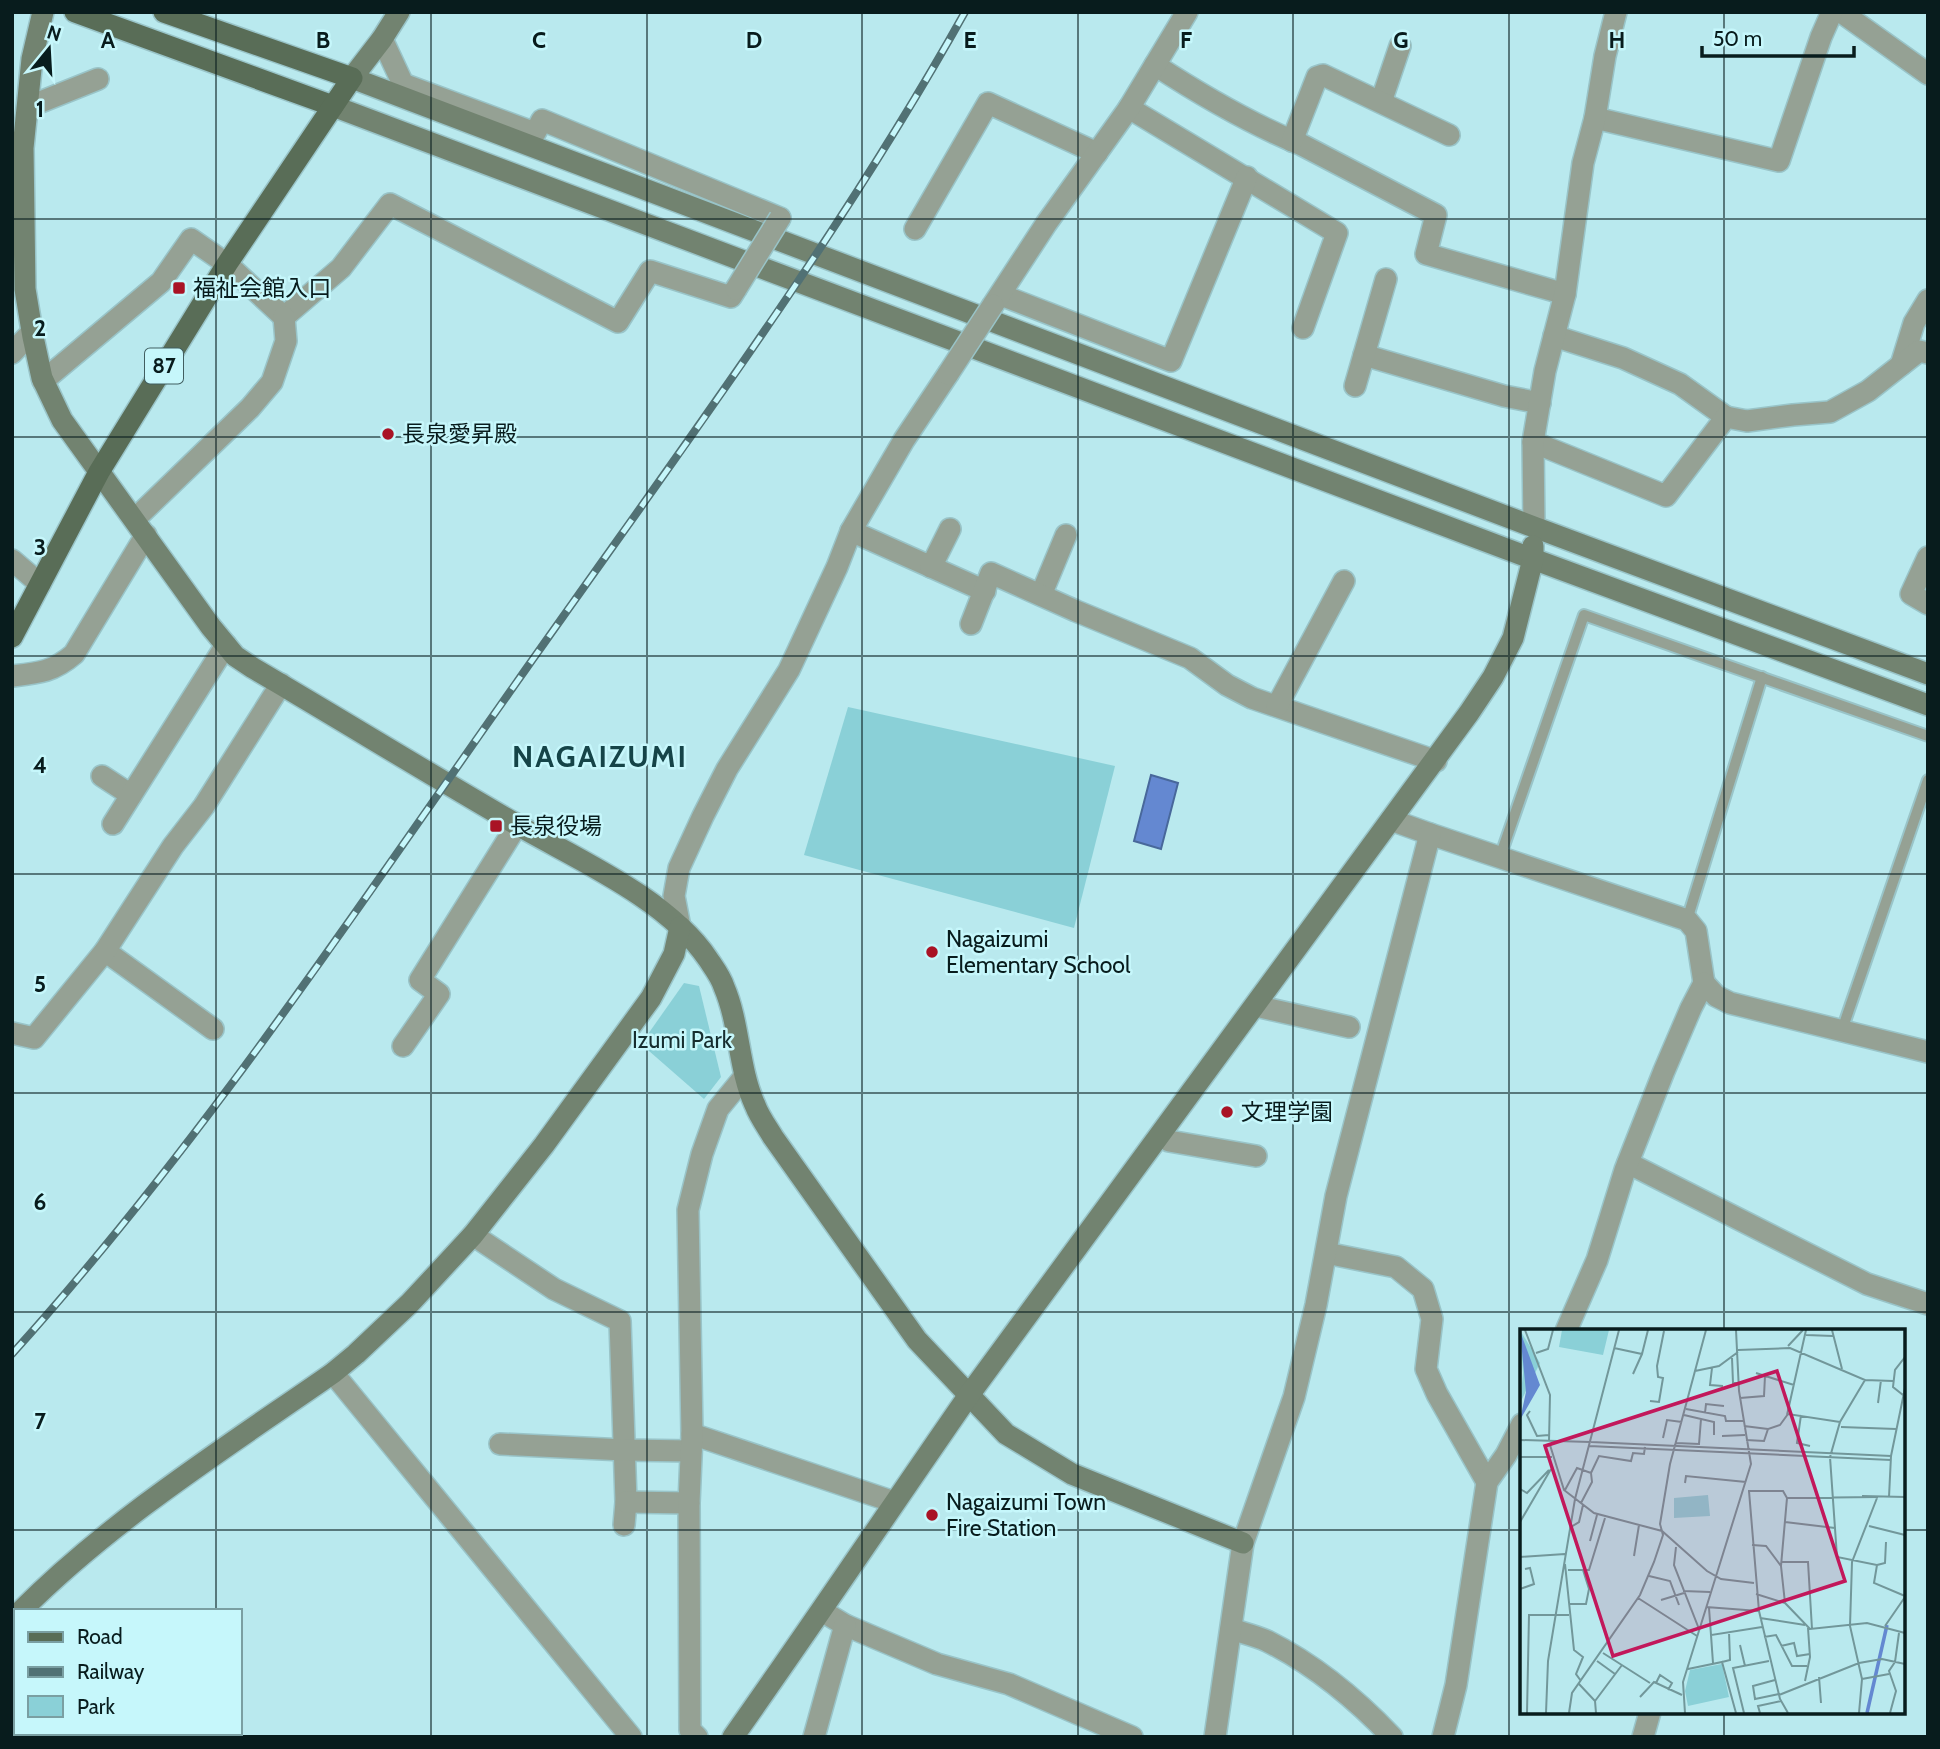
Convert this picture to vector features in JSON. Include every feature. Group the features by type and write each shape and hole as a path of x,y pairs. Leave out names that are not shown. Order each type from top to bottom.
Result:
{"main road":[{"path":"75,12 333,106"},
{"path":"164,12 352,78"},
{"name":"87","path":"12,637 99,472 227,264 352,78"}],"street":[{"path":"43,12 23,96 23,148 18,187 25,289 43,381 62,420 211,627 235,656 606,874 650,902 680,928 706,957 724,986 754,1105 773,1137 916,1340 1006,1434 1072,1474 1243,1544"},
{"path":"399,12 352,78 1928,674"},
{"path":"23,1609 82,1555 159,1496 356,1354 410,1303 473,1235 544,1145 651,998 674,954 680,928 674,896 679,868 727,769 789,670 851,531 904,440 1046,224 1129,108 1187,12"},
{"path":"733,1737 969,1395 1436,761 1493,677 1513,638 1533,559 1533,442 1545,371 1565,294 1583,163 1595,118 1605,56 1616,12"},
{"path":"1595,118 1779,161 1832,12"},
{"path":"1855,16 1928,74"},
{"path":"284,317 341,268 390,204 618,322 650,271 731,297 780,218 542,120 535,133 403,84 382,39"},
{"path":"1381,102 1400,46"},
{"path":"1155,65 1189,87 1280,136 1436,215 1426,254 1565,294"},
{"path":"1292,141 1317,77 1323,75 1449,135"},
{"path":"23,96 98,79"},
{"path":"915,229 988,103 1097,153"},
{"path":"333,106 1533,559 1928,705"},
{"path":"1129,108 1338,233 1303,328"},
{"path":"997,300 1171,361 1247,177"},
{"path":"12,676 45,672 61,665 74,654 140,527 272,382 286,341 284,317 227,264 191,239 161,282 43,381"},
{"path":"1355,386 1386,279"},
{"path":"1901,365 1914,323 1928,300"},
{"path":"12,353 32,332"},
{"path":"1554,336 1623,358 1680,384 1726,417 1747,421 1830,412 1868,391 1919,351 1928,353"},
{"path":"1364,355 1504,396 1540,403"},
{"path":"1533,442 1667,496 1726,417"},
{"path":"931,567 950,529"},
{"path":"851,531 985,591"},
{"path":"1041,595 1066,535"},
{"path":"1928,557 1910,594 1928,604"},
{"path":"12,560 40,584"},
{"path":"971,624 991,573 1190,657 1227,685 1252,698 1436,761"},
{"path":"1277,706 1344,581"},
{"path":"113,824 226,645"},
{"path":"12,1032 34,1038 105,951 173,846 204,806 281,684"},
{"path":"102,776 131,795"},
{"path":"1391,820 1687,920 1696,931 1704,983 1664,1070 1628,1163 1597,1260 1567,1329"},
{"path":"403,1046 439,995 420,980 517,824"},
{"path":"1215,1737 1243,1544 1294,1397 1316,1306 1336,1196 1430,834"},
{"path":"105,951 212,1029"},
{"path":"1704,983 1716,996 1730,1003 1928,1052"},
{"path":"1256,1006 1349,1027"},
{"path":"697,1737 690,1730 691,1442 688,1210 702,1154 718,1109 745,1076"},
{"path":"1169,1141 1256,1156"},
{"path":"1628,1163 1867,1284 1928,1304"},
{"path":"473,1235 554,1289 620,1321 626,1502 624,1525"},
{"path":"1325,1253 1396,1268 1423,1289 1432,1319 1426,1369 1437,1394 1487,1482 1456,1685 1443,1737"},
{"path":"333,1373 631,1737"},
{"path":"1487,1482 1514,1458 1520,1432"},
{"path":"500,1444 624,1450 691,1442 894,1502"},
{"path":"626,1502 689,1503"},
{"path":"822,1611 845,1625 937,1664 1009,1684 1132,1737"},
{"path":"814,1737 845,1625"},
{"path":"1231,1629 1266,1640 1325,1676 1367,1711 1392,1737"},
{"path":"1643,1737 1649,1714"}],"lane":[{"path":"1500,857 1584,615 1928,736"},
{"path":"1687,920 1762,677"},
{"path":"1842,1030 1928,780"}],"green space":[{"path":"848,707 1115,766 1074,928 804,855"},
{"name":"Izumi Park","path":"684,983 699,986 721,1077 704,1099 641,1044"}],"water":[{"path":"1151,775 1178,783 1161,849 1134,841"}],"railway":[{"path":"12,1354 147,1194 211,1112 334,943 805,271 861,186 965,12"}],"place":[{"name":"福祉会館入口","path":"179,288"},
{"name":"長泉愛昇殿","path":"388,434"},
{"name":"長泉役場","path":"496,826"},
{"name":"Nagaizumi Elementary School","path":"932,952"},
{"name":"文理学園","path":"1227,1112"},
{"name":"Nagaizumi Town Fire Station","path":"932,1515"}],"district":[{"name":"NAGAIZUMI","path":"600,757"}]}
